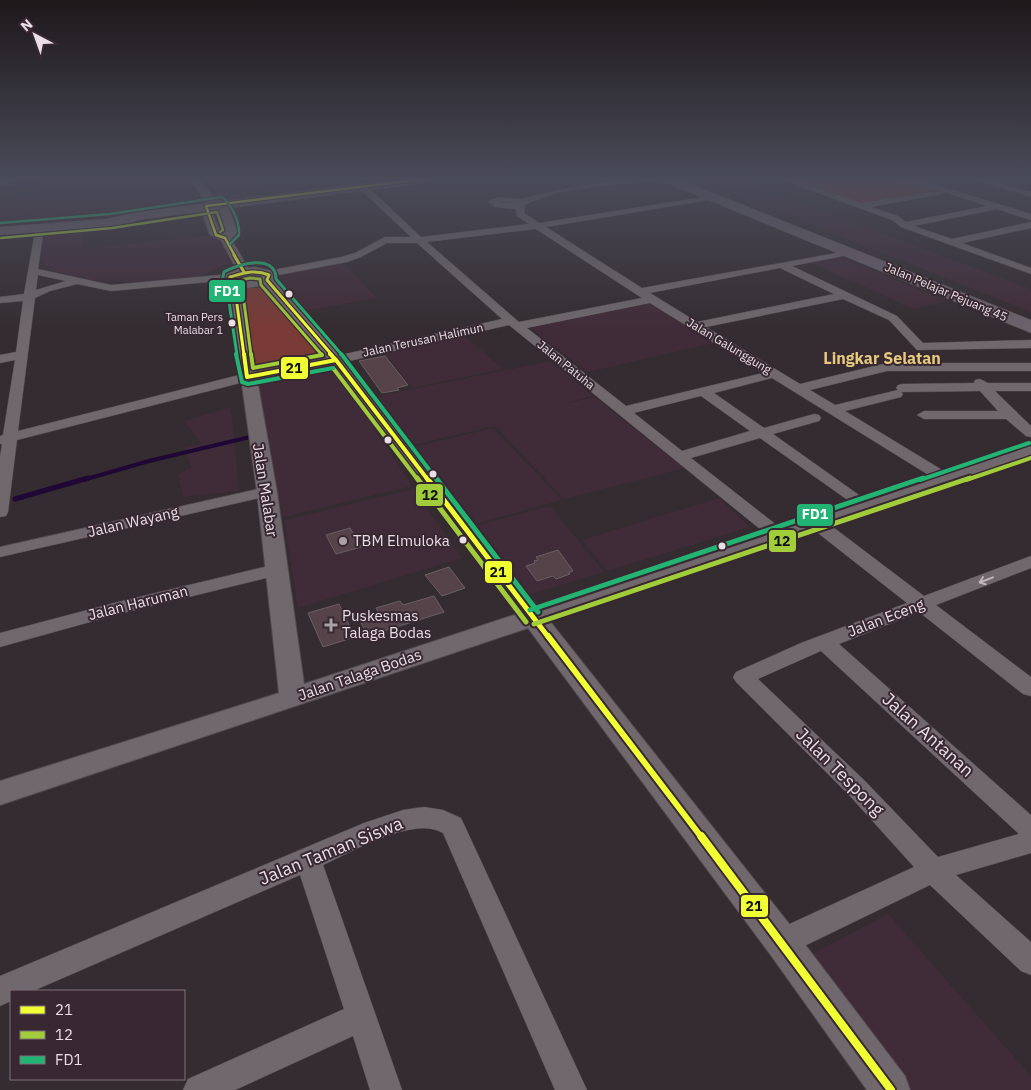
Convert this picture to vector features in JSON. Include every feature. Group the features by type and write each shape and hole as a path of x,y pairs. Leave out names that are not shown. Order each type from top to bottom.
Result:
{"main road":[{"path":"0,231 28,229"},
{"name":"Jalan Pelajar Pejuang 45","path":"801,229 850,252 1031,327"},
{"name":"Jalan Pelajar Pejuang 45","path":"805,229 1031,319"}],"street":[{"path":"0,512 5,439 22,355 39,229"},
{"path":"216,229 216,235 225,238 244,272"},
{"path":"225,238 232,232 230,229"},
{"path":"33,271 110,288 232,280 254,284 267,277 358,255 385,240 399,229"},
{"name":"Jalan Patuha","path":"406,229 514,323 777,534"},
{"path":"385,240 419,240 512,229"},
{"name":"Jalan Galunggung","path":"541,229 640,292 946,479"},
{"path":"915,229 1031,271"},
{"path":"952,242 1013,229"},
{"path":"640,292 850,252"},
{"path":"1004,261 1022,257"},
{"path":"781,266 894,318 917,345 921,347 1031,344"},
{"path":"232,280 244,272 260,271 336,360 782,942 891,1090"},
{"name":"Jalan Malabar","path":"232,280 267,492 293,698"},
{"path":"0,300 29,297 46,289 80,282"},
{"path":"696,326 845,295"},
{"name":"Jalan Terusan Halimun","path":"5,439 247,377 514,323 652,299"},
{"path":"945,347 1031,433"},
{"path":"0,358 22,355"},
{"path":"798,388 887,367 1031,367"},
{"path":"624,411 774,374"},
{"path":"832,410 899,391 1031,387"},
{"path":"702,392 865,505"},
{"path":"924,415 1010,414"},
{"path":"680,456 814,418"},
{"name":"Jalan Talaga Bodas","path":"0,793 293,698 1031,450"},
{"name":"Jalan Wayang","path":"0,552 267,492"},
{"path":"815,522 923,604 1023,672 1031,688"},
{"name":"Jalan Eceng","path":"743,677 824,642 1031,562"},
{"name":"Jalan Haruman","path":"0,640 118,608 277,570"},
{"name":"Jalan Antanan","path":"824,642 1031,830"},
{"name":"Jalan Tespong","path":"743,677 857,788 934,870 1031,961"},
{"name":"Jalan Taman Siswa","path":"0,991 400,821 429,816 437,817 452,826 572,1090"},
{"path":"782,942 934,870 1031,842"},
{"path":"308,860 386,1090"},
{"path":"199,1090 361,1017"}],"shaded area":[{"path":"80,229 83,249 221,234 228,263 199,277 144,283 89,280 52,271 42,262 44,232"},
{"path":"823,229 871,229 1031,289 1031,312"},
{"path":"838,256 947,301 914,309 809,262"},
{"path":"343,262 377,298 305,311 276,276"},
{"path":"250,288 271,288 328,359 251,373 228,297"},
{"path":"647,299 718,342 588,372 525,324"},
{"path":"462,334 503,369 412,388 382,351"},
{"path":"551,361 593,396 546,408 594,397 685,468 564,499 495,426 408,446 373,397"},
{"path":"332,365 412,486 283,517 254,378"},
{"path":"231,407 239,491 183,497 178,474 191,468 184,448 202,444 184,421"},
{"path":"493,428 562,500 468,526 410,448"},
{"path":"414,489 462,558 298,608 284,520"},
{"path":"719,498 750,527 607,571 582,540"},
{"path":"550,506 604,572 524,596 471,527"},
{"path":"888,914 1031,1076 1031,1090 903,1090 803,959"}],"building":[{"path":"385,356 408,385 397,388 399,390 382,393 359,361"},
{"name":"TBM Elmuloka","path":"350,528 361,547 336,554 326,535"},
{"path":"558,550 573,571 556,579 553,576 537,581 526,566 535,563 534,561 538,560 536,557"},
{"path":"449,567 465,588 442,596 425,575"},
{"path":"434,596 444,612 368,636 361,623 381,617 376,608 400,601 403,605"},
{"name":"Puskesmas Talaga Bodas","path":"339,604 355,637 323,647 308,613"}],"waterway":[{"path":"83,480 149,461 250,437"},
{"path":"15,499 88,478"}],"transit line":[{"name":"12","path":"1,238 102,229"},
{"name":"21","path":"214,229 216,235 225,238 244,272"},
{"name":"12","path":"220,232 223,229"},
{"name":"FD1","path":"230,244 239,235 239,229"},
{"name":"FD1","path":"333,368 248,384 242,382 227,288 222,282 224,272 236,266 252,263 266,264 272,268 276,273 276,279 342,355"},
{"name":"21","path":"250,271 260,271 269,275 267,280 336,360 247,377 234,283 229,281 230,277 250,271"},
{"name":"12","path":"250,278 260,279 261,285 322,355 253,368 241,280 250,278"},
{"name":"FD1","path":"342,355 538,612"},
{"name":"21","path":"336,360 782,942 891,1090"},
{"name":"12","path":"333,368 526,622"},
{"name":"FD1","path":"530,610 1029,443"},
{"name":"12","path":"534,624 1031,458"}],"place":[{"name":"Taman Pers Malabar 1","path":"232,323"},
{"name":"TBM Elmuloka","path":"343,541"},
{"name":"Puskesmas Talaga Bodas","path":"331,625"}],"district":[{"name":"Lingkar Selatan","path":"882,358"}]}
